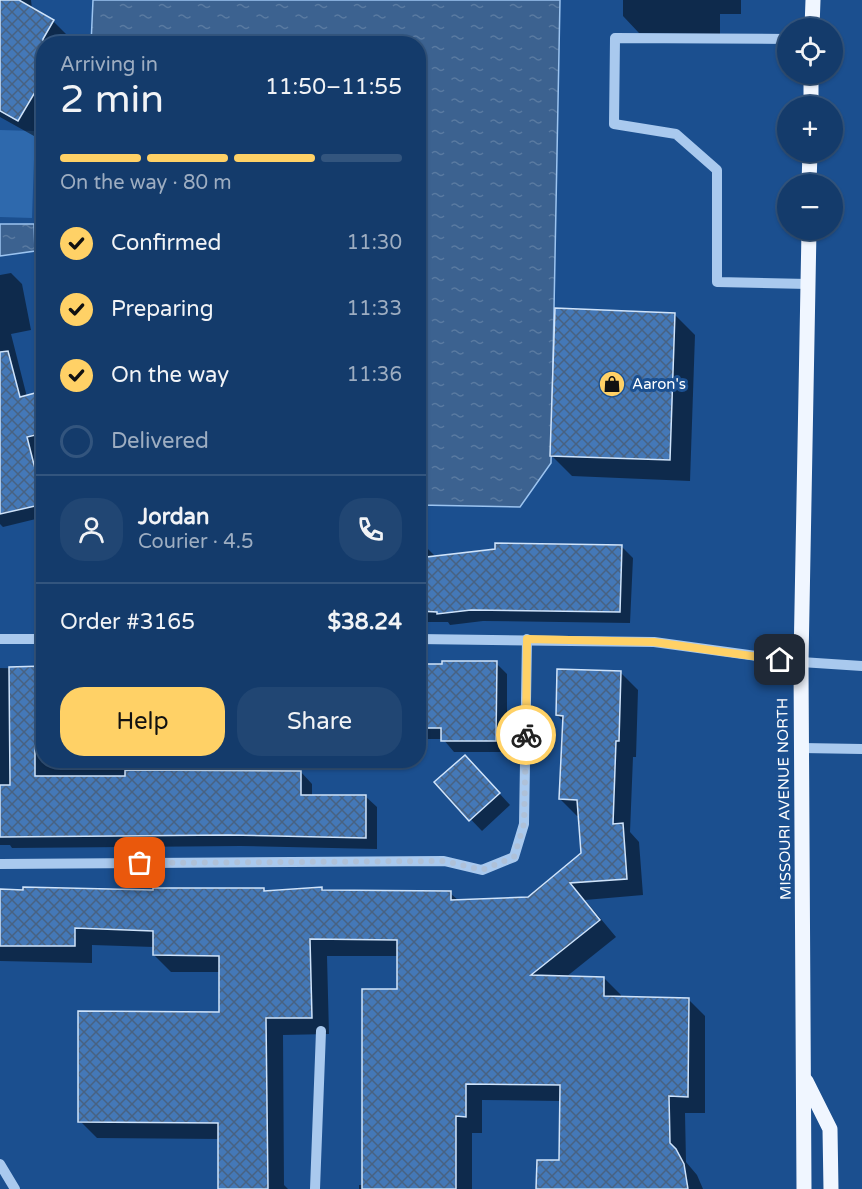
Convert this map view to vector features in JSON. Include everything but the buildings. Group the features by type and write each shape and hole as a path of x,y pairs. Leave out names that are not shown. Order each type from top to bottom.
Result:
{"main road":[{"path":"812,18 813,0"},
{"name":"MISSOURI AVENUE NORTH","path":"804,1189 801,662 809,240"},
{"path":"805,1078 830,1129 831,1189"}],"street":[{"path":"777,39 615,38 614,124 676,134 717,170 717,282 808,284"},
{"path":"0,639 36,639"},
{"path":"426,639 654,642 801,662 862,666"},
{"path":"0,864 444,861 482,870 514,857 524,824 527,639"},
{"path":"802,748 862,749"},
{"path":"315,1189 321,1031"},
{"path":"0,1164 15,1189"}],"shaded area":[{"path":"0,130 35,131 32,218 0,217"}],"water":[{"path":"93,0 560,0 551,463 520,507 426,505 426,36 91,36"},
{"path":"0,224 34,224 35,251 0,256"}],"way so far":[{"path":"140,863 444,861 482,870 514,857 524,824 526,735"}],"place":[{"name":"Aaron's","path":"612,384"}],"route":[{"path":"526,735 527,639 654,642 780,660"}]}
